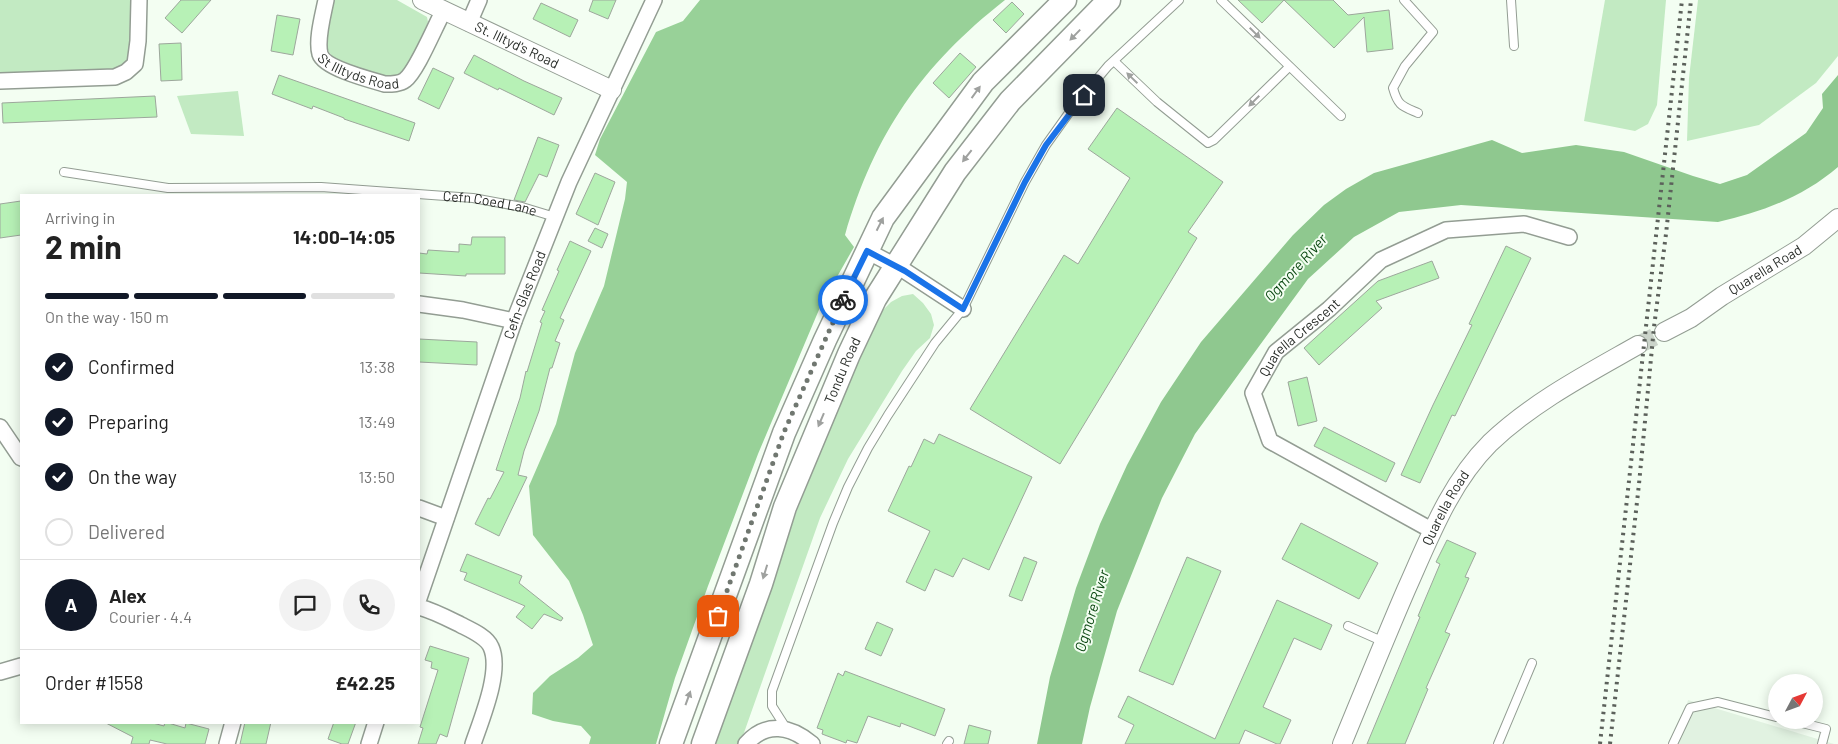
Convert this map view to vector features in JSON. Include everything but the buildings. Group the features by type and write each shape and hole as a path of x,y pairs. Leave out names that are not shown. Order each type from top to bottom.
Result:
{"main road":[{"name":"Tondu Road","path":"671,744 784,432 883,218 983,82 1065,0"},
{"name":"Tondu Road","path":"703,744 761,584 785,507 849,354 875,299 954,172 1010,101 1109,0"}],"street":[{"path":"0,80 114,77 126,72 135,64 138,41 139,0"},
{"name":"St Illtyds Road","path":"326,0 318,46 320,56 328,64 385,84 395,84 404,81 413,71 444,10"},
{"name":"St. Illtyd's Road","path":"422,0 612,90"},
{"path":"469,23 479,0"},
{"name":"Cefn-Glas Road","path":"420,595 514,321 569,182 654,0"},
{"name":"Quarella Road","path":"1664,332 1691,318 1722,296 1804,246 1838,218"},
{"name":"Quarella Crescent","path":"1433,529 1424,526 1270,442 1253,393 1276,352 1329,309 1382,260 1446,230 1524,224 1569,237"},
{"path":"867,251 896,266 963,309"},
{"path":"420,304 463,310 514,321"},
{"name":"Quarella Road","path":"1342,744 1433,529 1446,504 1470,467 1490,444 1519,418 1584,376 1638,345"},
{"path":"0,427 20,457"},
{"path":"420,508 446,518"},
{"path":"420,607 435,611 468,628 486,640 491,647 495,661 492,683 474,744"},
{"path":"0,672 20,666"},
{"path":"227,744 232,724"},
{"path":"369,744 375,724"},
{"path":"746,744 759,733 773,729 787,729 801,735 812,744"}],"lane":[{"path":"787,729 772,706 772,691 833,523 860,464 888,415 935,343 963,309 1025,182 1046,145 1071,110 1114,60 1179,0"},
{"path":"1221,0 1288,67 1341,116"},
{"path":"1404,0 1433,32 1405,66 1393,88 1396,100 1402,106 1418,113"},
{"path":"1511,0 1514,46"},
{"path":"1114,60 1157,102 1208,143 1214,140 1288,67"},
{"name":"Cefn Coed Lane","path":"64,172 168,188 321,188 412,194"},
{"name":"Cefn Coed Lane","path":"420,195 473,198 522,207 555,217"},
{"path":"1348,626 1384,642"},
{"path":"1498,744 1532,663"},
{"path":"1673,744 1690,708 1718,702 1768,715"},
{"path":"1822,744 1826,729 1823,728"}],"shaded area":[{"path":"0,0 132,0 130,55 115,70 0,75"},
{"path":"332,0 397,0 427,17 428,22 418,48 405,71 398,75 380,76 335,59 330,53 326,39"},
{"path":"700,0 1005,0 975,25 925,76 887,133 871,165 857,198 845,235 854,247 821,305 758,454 675,678 656,744 589,744 591,737 581,726 553,721 532,714 533,693 550,676 578,658 593,645 569,581 533,535 529,486 556,424 575,353 604,286 625,199 627,182 595,155 600,139 656,32 683,21"},
{"path":"1605,0 1666,0 1657,105 1648,124 1635,131 1584,121"},
{"path":"1698,0 1838,0 1838,56 1816,83 1759,125 1687,141 1689,78"},
{"path":"238,91 244,136 191,134 177,96"},
{"path":"913,294 931,314 934,325 930,338 916,351 902,371 848,459 820,518 740,744 712,744 760,620 797,510 867,339 882,311 891,302 902,296"},
{"path":"1688,700 1768,724 1768,729 1784,729 1834,744 1677,744"}],"water":[{"name":"Ogmore River","path":"1838,75 1838,167 1811,187 1766,208 1718,222 1461,205 1399,212 1354,237 1308,279 1195,434 1162,498 1117,611 1090,707 1082,744 1037,744 1050,677 1076,588 1100,524 1127,465 1161,402 1201,342 1293,235 1324,205 1346,189 1374,173 1492,140 1522,153 1576,145 1624,152 1720,184 1747,175 1806,133 1823,108 1822,94"}],"tunnel":[{"path":"1638,345 1664,332"}],"railway":[{"path":"1600,744 1682,0"},
{"path":"1610,744 1691,0"}],"way so far":[{"path":"718,616 784,432 843,300"}],"route":[{"path":"843,300 867,251 905,271 963,309 1025,182 1046,145 1084,95"}]}
